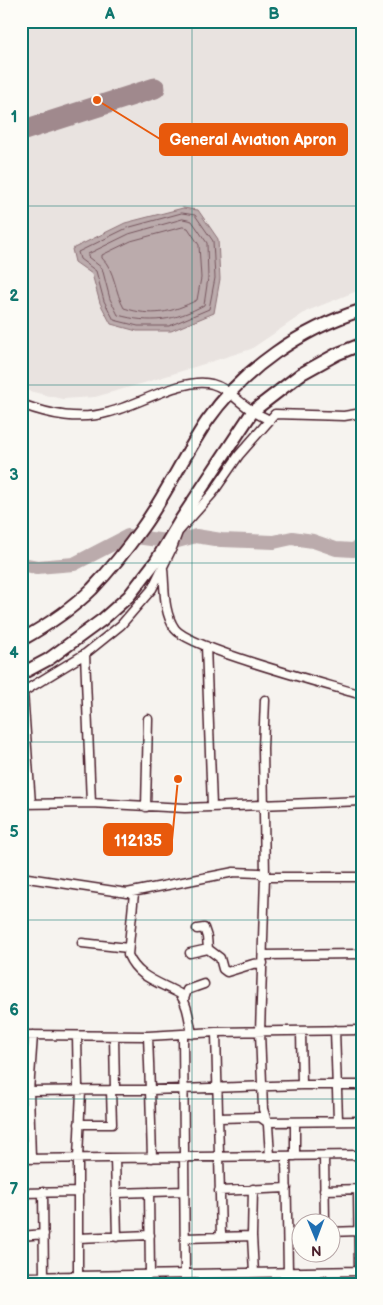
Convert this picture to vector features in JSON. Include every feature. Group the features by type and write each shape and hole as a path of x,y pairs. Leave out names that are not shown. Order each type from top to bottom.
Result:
{"main road":[{"path":"21,640 91,590 122,554 143,526 208,420 229,393 267,359 294,340 321,326 362,310"},
{"path":"21,674 49,659 102,620 129,596 159,564 179,527 253,411 301,374 337,354 362,344"}],"street":[{"path":"21,404 66,417 90,416 119,410 195,382 213,384 270,420"},
{"path":"32,804 22,693 85,654 121,625 152,589 159,564 172,548 179,527 212,494 239,455 276,414 344,416 362,413"},
{"path":"159,564 166,606 175,629 182,636 262,665 362,694"},
{"path":"206,646 212,806"},
{"path":"85,654 91,803"},
{"path":"265,700 263,748 265,805 264,955 260,1032 263,1109 269,1132 270,1156"},
{"path":"146,807 148,719"},
{"path":"21,804 91,803 185,808 362,801"},
{"path":"21,876 134,893 234,872 259,873 265,877 362,877"},
{"path":"134,893 128,948 131,963 139,973 180,994 184,1000 192,1034"},
{"path":"197,928 204,928 208,937 208,950"},
{"path":"82,944 128,948"},
{"path":"190,953 208,950 220,958 223,969 227,972 263,963"},
{"path":"264,955 362,954"},
{"path":"184,1000 187,990 204,984"},
{"path":"335,1030 338,1120"},
{"path":"21,1035 148,1036 216,1032 362,1030"},
{"path":"300,1031 302,1085"},
{"path":"216,1032 219,1192 222,1237"},
{"path":"31,1159 25,1091 33,1035"},
{"path":"183,1035 185,1274"},
{"path":"77,1036 78,1087 81,1090 78,1158 78,1276"},
{"path":"79,1124 112,1124 114,1036"},
{"path":"148,1036 152,1158"},
{"path":"25,1091 150,1090 302,1085 362,1086"},
{"path":"218,1118 260,1116 267,1122 362,1121"},
{"path":"294,1122 295,1156"},
{"path":"21,1159 219,1156 324,1157 362,1155"},
{"path":"286,1156 288,1273"},
{"path":"324,1157 325,1212"},
{"path":"115,1158 117,1237"},
{"path":"219,1192 287,1188"},
{"path":"253,1189 252,1236 254,1273"},
{"path":"21,1277 78,1276 118,1280 150,1275 361,1271 358,1231 360,1189 324,1190"},
{"path":"116,1193 184,1191"},
{"path":"43,1192 44,1277"},
{"path":"21,1193 78,1192"},
{"path":"149,1192 150,1275"},
{"path":"340,1232 358,1231"},
{"path":"21,1236 44,1234"},
{"path":"78,1238 150,1235"},
{"path":"185,1238 252,1236"},
{"path":"194,1274 194,1284"}],"shaded area":[{"path":"21,21 362,21 362,289 307,311 251,349 144,383 95,397 62,399 21,389"}],"water":[{"path":"183,208 198,210 218,239 220,279 214,313 171,331 137,331 111,324 100,303 92,274 75,262 72,249 125,223"}],"waterway":[{"path":"21,564 37,567 74,564 128,536 174,542 196,536 221,540 274,542 292,538 313,541 336,549 353,550 362,546"}],"taxiway":[{"path":"21,131 155,88"}],"place":[{"name":"General Avıatıon Apron","path":"97,100"},
{"name":"112135","path":"178,779"}]}
